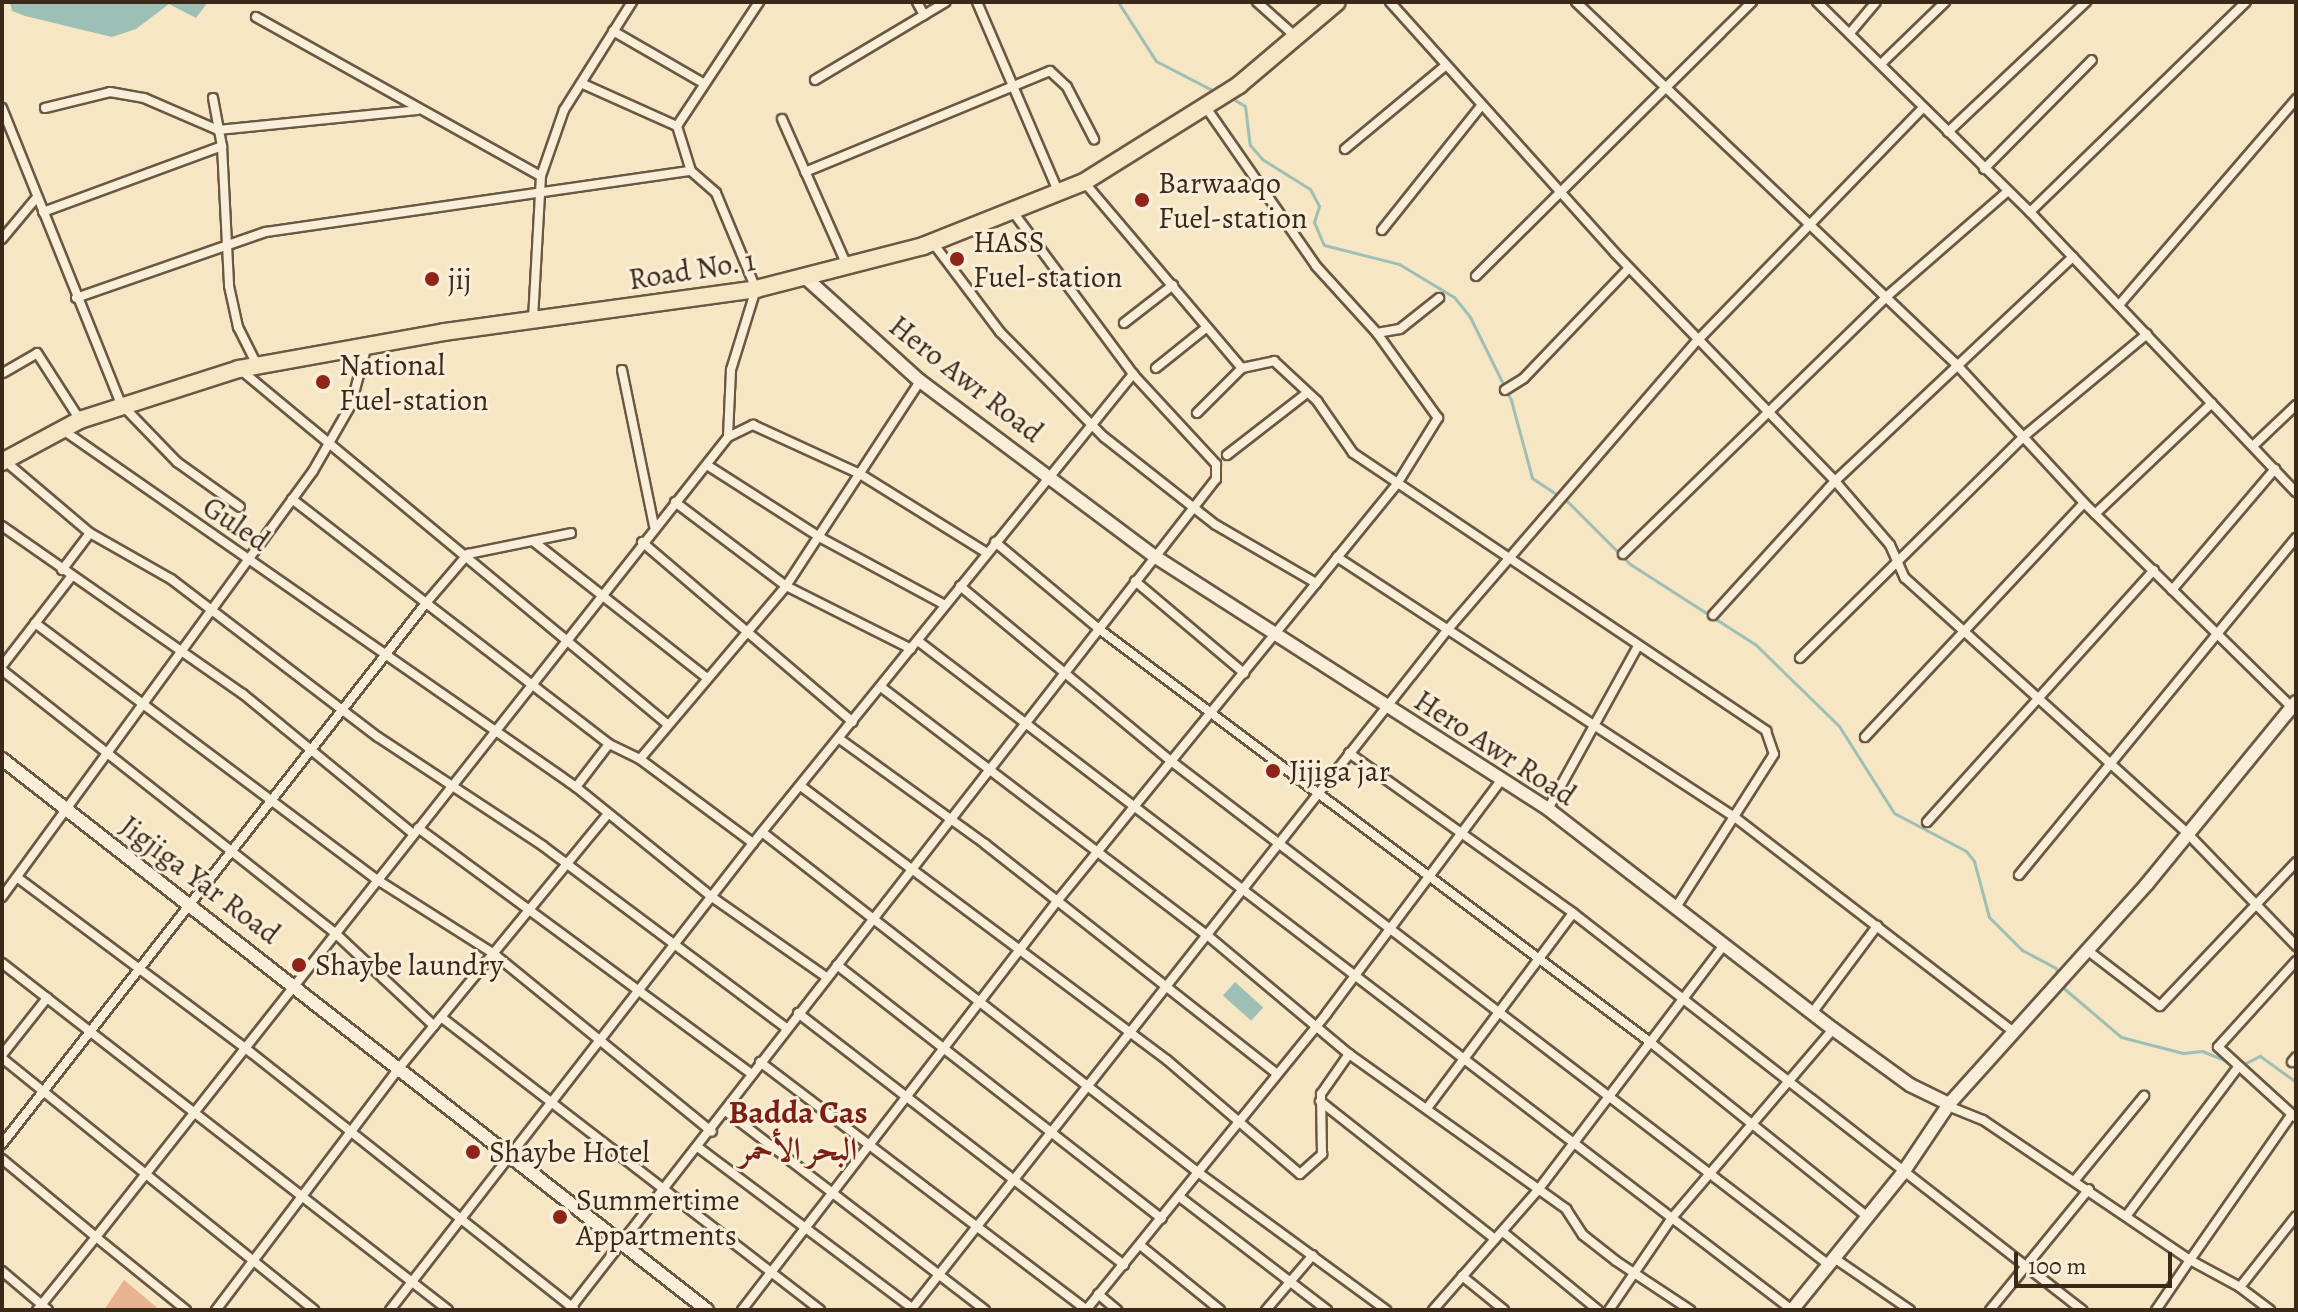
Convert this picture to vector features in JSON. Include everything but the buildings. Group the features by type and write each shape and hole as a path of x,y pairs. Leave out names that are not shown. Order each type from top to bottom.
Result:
{"highway":[{"name":"Road No. 1","path":"3,462 80,420 121,404 239,369 367,345 756,289 807,279 933,243 1014,213 1084,182 1205,106 1337,2"}],"main road":[{"name":"Hero Awr Road","path":"807,279 920,381 1154,556 1383,707 1548,809 1833,1029 1910,1085 1948,1105"},
{"path":"1792,1310 1902,1174 1948,1105 2087,950 2295,707"},
{"name":"Jigjiga Yar Road","path":"2,759 512,1153 707,1310"}],"street":[{"path":"533,320 541,176 564,110 632,2"},
{"path":"728,437 731,370 756,289 716,193 691,171 677,126 759,2"},
{"path":"917,2 924,15"},
{"path":"815,80 946,2"},
{"path":"977,2 1059,193"},
{"path":"1257,2 1296,37"},
{"path":"1390,2 1629,268 1835,481 1897,562 1905,578 2188,834 2256,908 2296,946"},
{"path":"1576,2 1671,86 1811,226 1955,363 2084,503 2154,570 2216,636 2295,707"},
{"path":"1476,276 1671,86 1752,2"},
{"path":"1817,2 2030,212 2296,492"},
{"path":"1850,33 1876,2"},
{"path":"1882,63 1945,2"},
{"path":"1948,132 2086,2"},
{"path":"2030,212 2246,2"},
{"path":"256,17 417,110 541,176"},
{"path":"613,31 703,83"},
{"path":"1984,169 2092,60"},
{"path":"1345,149 1446,65"},
{"path":"805,172 1050,71 1058,76 1094,139"},
{"path":"583,84 677,126"},
{"path":"45,108 110,92 144,98 218,130 417,110"},
{"path":"213,98 222,146 225,242 238,327 257,365"},
{"path":"2119,305 2296,99"},
{"path":"742,1310 1058,900 1397,484 1438,418 1377,333 1316,266 1205,106"},
{"path":"1382,230 1481,106"},
{"path":"2,108 121,404 177,462 240,507"},
{"path":"699,1148 913,1309 974,1225 1090,1083 1282,841 1383,707 1448,629 1697,341 1923,108"},
{"path":"782,119 848,268"},
{"path":"43,212 222,146"},
{"path":"76,298 225,242 539,190 691,171"},
{"path":"1084,182 1242,368"},
{"path":"1623,554 1885,298 2007,192"},
{"path":"2,239 37,197"},
{"path":"18,878 244,1047 571,1309 712,1132 825,976 876,918 988,769 1026,727 1191,505 1216,479 1216,464 1133,374 1014,213"},
{"path":"933,243 1000,332 1091,422 1191,505 1316,583"},
{"path":"1713,615 1835,481 1955,363 2073,257"},
{"path":"1505,390 1524,378 1629,268"},
{"path":"1124,323 1173,285"},
{"path":"1377,333 1400,329 1439,298"},
{"path":"1156,368 1207,327"},
{"path":"1800,658 2023,437 2147,334"},
{"path":"4,891 18,878 184,655 246,560 330,444 351,405 367,345"},
{"path":"3,373 37,353 80,420"},
{"path":"1197,413 1242,368 1274,361 1307,393 1353,453 1511,556 1637,648 1774,740 1774,754 1732,815 1676,907"},
{"path":"239,369 468,554 666,723"},
{"path":"622,370 654,526"},
{"path":"390,1310 753,843 841,740 1046,474 1133,374"},
{"path":"640,759 706,677 750,634 786,586 821,538 920,381"},
{"path":"1227,455 1307,393"},
{"path":"2095,514 2212,403"},
{"path":"2253,446 2296,405"},
{"path":"2,1271 42,1308 334,932 452,788 601,592 728,437 753,425 860,474 987,553"},
{"name":"Guled","path":"62,429 383,658 495,729 576,787 712,897 825,976"},
{"path":"3,462 90,533 214,610 452,788 567,863 786,1028"},
{"path":"707,465 821,538 945,605"},
{"path":"2172,590 2275,469"},
{"path":"292,499 609,744 640,759 753,843"},
{"path":"675,502 786,586 911,649"},
{"path":"1865,737 2084,503"},
{"path":"2,526 184,655 415,831 532,911 752,1074"},
{"path":"62,570 90,533"},
{"path":"2,1144 341,704 468,554 571,533"},
{"path":"2019,875 2296,538"},
{"path":"533,541 706,677"},
{"path":"642,542 853,722"},
{"path":"995,542 1099,629 1214,709 1427,879 1650,1042 1868,1217"},
{"path":"1337,557 1732,815 2012,1031"},
{"path":"1927,822 2154,570"},
{"path":"71,577 2,668 334,932 434,1026"},
{"path":"1135,581 1244,673"},
{"path":"960,586 1171,761 1282,841 1389,930 1609,1091 1832,1262 1910,1310"},
{"path":"35,623 271,795 376,879 494,954 599,1043 712,1132"},
{"path":"918,641 1352,977 1463,1056 1792,1310"},
{"path":"1548,809 1637,648"},
{"path":"881,687 1207,935 1349,1054 1428,1107 1566,1209 1583,1235 1690,1310"},
{"path":"841,740 1058,900 1276,1073"},
{"path":"576,787 609,744"},
{"path":"1349,753 1466,831 1791,1081 1902,1174 2082,1310"},
{"path":"760,1062 1086,1310 1181,1198 1315,1027 1466,831 1501,780"},
{"path":"802,787 1202,1089 1237,1123 1300,1174 1322,1154 1320,1101 1349,1054"},
{"path":"216,1310 400,1067 532,911 607,815"},
{"path":"762,832 1090,1083 1199,1173 1386,1310"},
{"path":"2087,950 2160,1006 2256,908 2296,862"},
{"path":"1428,1107 1463,1056 1573,913"},
{"path":"1812,1013 1877,926"},
{"path":"1433,1310 1538,1190 1609,1091 1685,999 1725,944"},
{"path":"2156,1310 2294,1116 2219,1044 2296,961"},
{"path":"2,963 448,1310"},
{"path":"837,965 944,1044 1049,1132 1162,1219"},
{"path":"47,998 2,1056 314,1310"},
{"path":"798,1013 905,1098 1015,1176 1124,1265"},
{"path":"441,1017 820,1310"},
{"path":"1609,1310 1671,1219 1833,1029"},
{"path":"2127,1215 2239,1066"},
{"path":"2075,1180 2144,1096"},
{"path":"1320,1101 1495,1239"},
{"path":"1948,1105 1962,1108 2089,1189 2190,1260 2240,1287 2270,1310"},
{"path":"727,1112 985,1310"},
{"path":"2,1159 186,1310"},
{"path":"1990,1310 2027,1269 2089,1189"},
{"path":"1181,1198 1327,1310"},
{"path":"2240,1287 2296,1216"},
{"path":"1503,1232 1598,1310"},
{"path":"1140,1245 1220,1310"},
{"path":"1266,1310 1313,1255"},
{"path":"1462,1276 1504,1310"},
{"path":"1098,1294 1117,1310"}],"water":[{"path":"10,2 208,2 196,18 169,4 136,29 112,37 25,16 12,11"},
{"path":"1235,982 1263,1007 1251,1021 1223,995"}],"waterway":[{"path":"1118,2 1156,61 1214,91"},
{"path":"1230,97 1245,106 1250,145 1262,159 1310,189 1319,206 1314,222 1324,245 1399,264 1454,297 1470,317 1511,400 1532,478 1568,502 1630,564 1756,645 1839,726 1894,813 1966,851 1974,861 1989,917 2022,950 2056,968 2058,978"},
{"path":"2060,985 2121,1037 2183,1053 2202,1051 2231,1063"},
{"path":"2242,1065 2260,1056 2296,1082"}],"place":[{"name":"Barwaaqo Fuel-station","path":"1142,200"},
{"name":"HASS Fuel-station","path":"957,259"},
{"name":"jij","path":"432,279"},
{"name":"National Fuel-station","path":"323,382"},
{"name":"Jijiga jar","path":"1273,771"},
{"name":"Shaybe laundry","path":"299,965"},
{"name":"Shaybe Hotel","path":"473,1152"},
{"name":"Summertime Appartments","path":"560,1217"}],"district":[{"name":"Badda Cas البحر الأحمر","path":"798,1132"}]}
